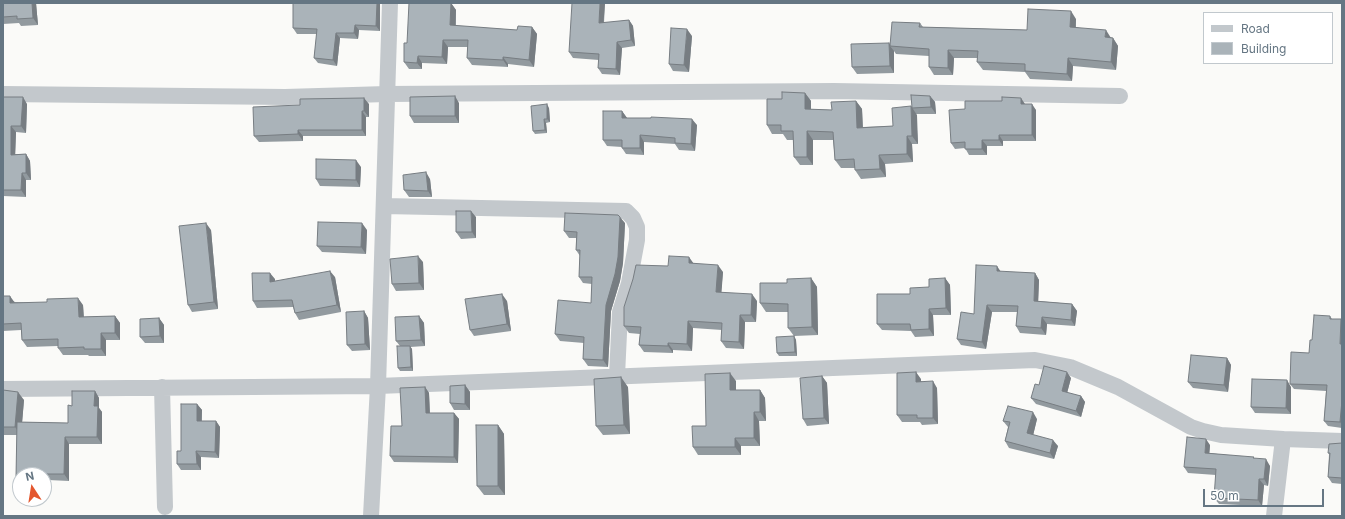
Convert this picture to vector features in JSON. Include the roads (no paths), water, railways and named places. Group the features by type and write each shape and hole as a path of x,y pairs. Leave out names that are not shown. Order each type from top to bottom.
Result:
{"street":[{"path":"371,516 378,386 390,3"},
{"path":"3,94 285,97 387,94 834,91 1120,96"},
{"path":"384,206 626,211 633,218 637,227 637,240 629,283 620,312 617,376"},
{"path":"3,389 378,386 1035,360 1070,367 1118,387 1191,427 1203,431 1221,435 1342,441"},
{"path":"162,387 165,507"},
{"path":"1274,516 1283,439"}]}
